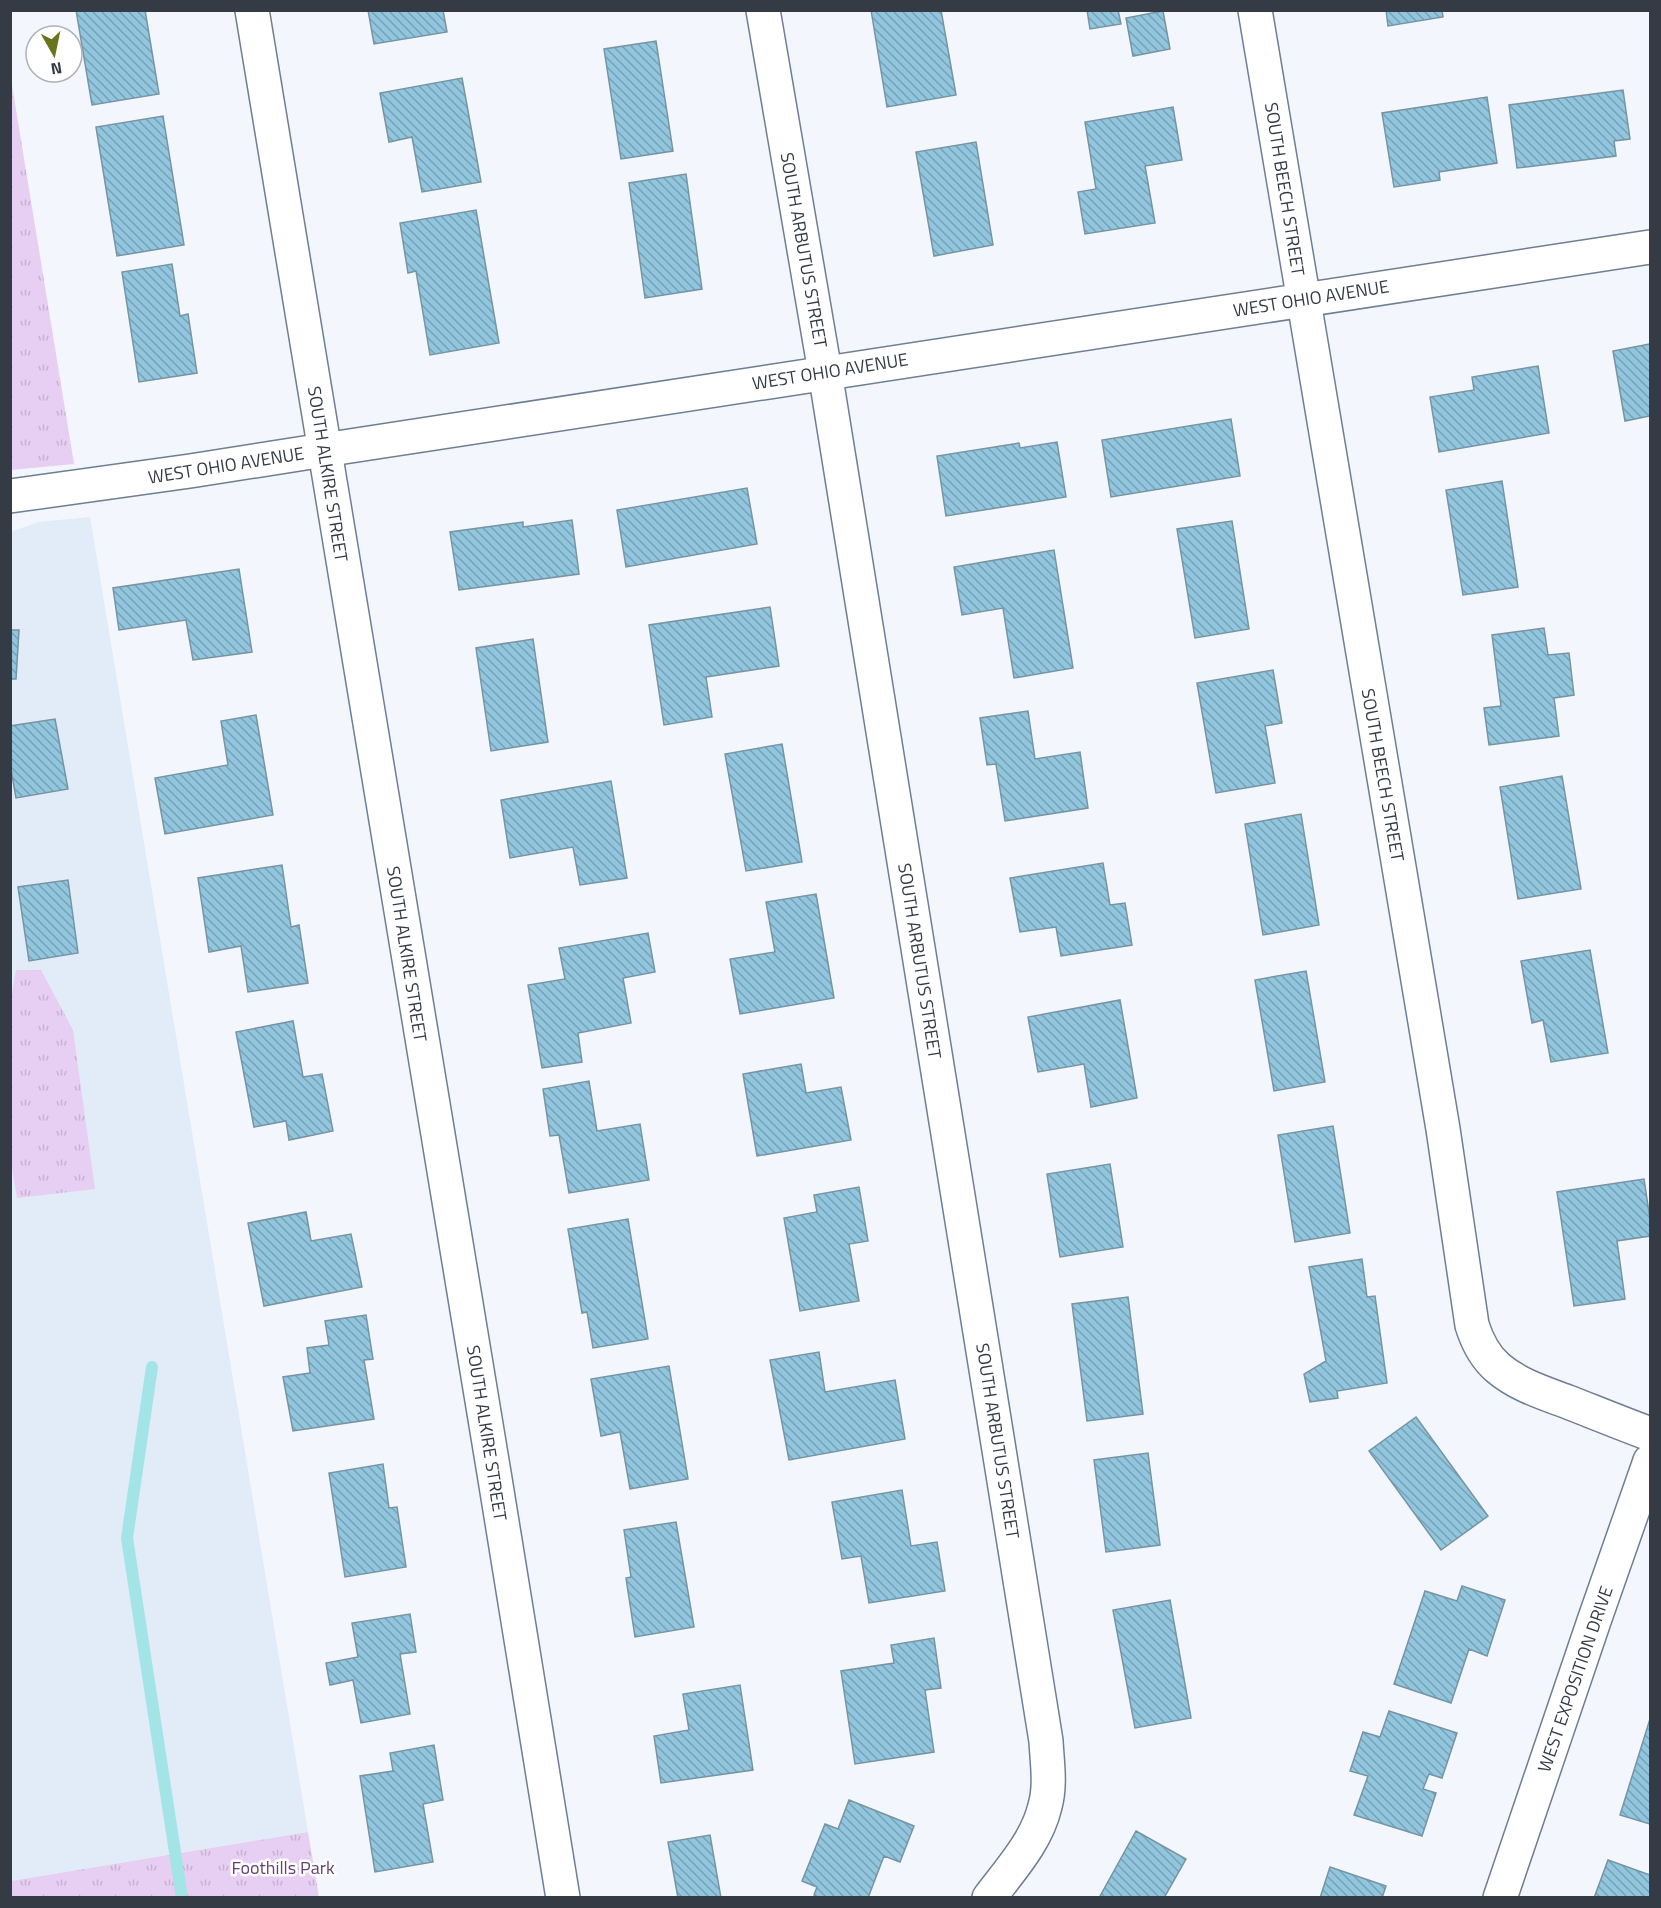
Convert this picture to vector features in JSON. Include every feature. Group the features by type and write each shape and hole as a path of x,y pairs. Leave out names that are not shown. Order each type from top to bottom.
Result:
{"street":[{"name":"SOUTH ALKIRE STREET","path":"252,10 563,1898"},
{"name":"SOUTH ARBUTUS STREET","path":"763,10 825,372 1046,1741 1048,1777 1046,1804 1039,1824 1028,1845 989,1898"},
{"name":"SOUTH BEECH STREET","path":"1255,10 1441,1117 1476,1340 1486,1356 1513,1378 1534,1389 1650,1434"},
{"name":"WEST OHIO AVENUE","path":"10,496 168,474 1650,247"},
{"name":"WEST EXPOSITION DRIVE","path":"1500,1898 1650,1461"}],"shaded area":[{"path":"90,517 308,1832 11,1881 11,532 38,522"}],"green space":[{"path":"11,79 74,464 10,470"},
{"path":"16,970 41,970 73,1030 95,1189 17,1198 10,1156 10,1004"},
{"name":"Foothills Park","path":"308,1832 319,1897 11,1897 11,1881"}],"building":[{"path":"76,10 145,10 159,94 92,105 84,58 84,24 78,24"},
{"path":"368,10 443,10 447,32 374,44"},
{"path":"871,10 941,10 956,95 887,107"},
{"path":"1087,10 1118,10 1121,24 1090,29"},
{"path":"1386,10 1442,10 1443,17 1388,26"},
{"path":"1163,11 1170,49 1133,56 1126,18"},
{"path":"656,41 673,151 621,159 604,49"},
{"path":"462,78 481,182 422,192 412,137 389,142 380,93"},
{"path":"1623,90 1630,139 1614,141 1616,156 1517,168 1509,105"},
{"path":"1487,97 1497,163 1439,172 1440,180 1394,187 1382,113"},
{"path":"1173,107 1182,160 1145,166 1155,223 1085,234 1078,192 1096,189 1085,122"},
{"path":"163,116 184,245 117,256 96,127"},
{"path":"976,142 993,245 934,256 916,152"},
{"path":"686,174 702,289 645,298 629,183"},
{"path":"476,210 499,343 430,355 416,271 408,273 400,223"},
{"path":"172,264 180,316 188,314 197,373 139,382 122,272"},
{"path":"1650,344 1650,416 1625,421 1613,351"},
{"path":"1538,366 1549,433 1439,452 1430,397 1474,390 1472,377"},
{"path":"1231,419 1240,476 1111,497 1102,440"},
{"path":"1057,442 1066,497 946,516 937,456 1019,443 1020,448"},
{"path":"1502,481 1518,587 1463,595 1446,490"},
{"path":"747,488 757,544 626,567 617,510"},
{"path":"572,520 579,574 459,590 450,532 523,522 523,527"},
{"path":"1232,521 1249,629 1195,638 1177,529"},
{"path":"1054,550 1073,668 1014,678 1003,608 962,615 954,567"},
{"path":"239,569 252,652 193,660 186,620 119,630 113,588"},
{"path":"770,607 779,666 706,677 712,717 664,725 649,625"},
{"path":"1544,628 1548,655 1569,653 1574,695 1554,698 1559,736 1489,745 1484,708 1501,706 1492,635"},
{"path":"10,630 19,630 16,679 10,679"},
{"path":"533,639 548,742 491,751 476,648"},
{"path":"1273,670 1282,723 1265,726 1275,783 1216,793 1197,683"},
{"path":"1028,711 1035,759 1080,752 1088,808 1005,821 996,764 987,765 980,718"},
{"path":"256,715 273,815 165,834 155,778 228,765 221,721"},
{"path":"55,719 68,789 16,798 10,764 10,726"},
{"path":"782,744 802,862 746,871 725,754"},
{"path":"1562,776 1581,889 1518,899 1500,787"},
{"path":"611,781 627,878 580,885 573,847 510,858 501,800"},
{"path":"1301,814 1319,925 1263,935 1245,824"},
{"path":"1103,863 1110,905 1125,903 1132,945 1061,956 1056,927 1020,932 1010,878"},
{"path":"282,865 291,927 299,925 308,983 248,992 241,946 209,952 198,878"},
{"path":"68,880 78,953 29,961 18,887"},
{"path":"816,894 834,998 740,1014 730,959 775,952 766,902"},
{"path":"648,933 655,972 623,978 631,1023 578,1033 582,1062 542,1068 528,985 565,979 559,948"},
{"path":"1590,950 1608,1053 1551,1062 1543,1020 1532,1023 1521,961"},
{"path":"1306,971 1325,1082 1274,1091 1255,980"},
{"path":"1120,1000 1137,1098 1091,1107 1084,1064 1038,1072 1028,1017"},
{"path":"293,1021 303,1077 322,1074 333,1131 289,1140 286,1121 254,1127 236,1032"},
{"path":"801,1064 806,1093 841,1087 851,1140 757,1156 743,1074"},
{"path":"589,1081 597,1131 640,1124 649,1180 569,1193 559,1135 550,1136 543,1089"},
{"path":"1333,1126 1350,1233 1295,1242 1278,1135"},
{"path":"1110,1164 1123,1247 1060,1257 1047,1174"},
{"path":"1644,1179 1650,1236 1617,1241 1625,1299 1574,1306 1557,1192"},
{"path":"859,1187 868,1241 849,1244 859,1301 800,1311 784,1218 817,1212 814,1195"},
{"path":"306,1212 311,1241 351,1234 362,1287 264,1306 248,1223"},
{"path":"628,1219 648,1339 593,1348 587,1312 582,1313 568,1229"},
{"path":"1362,1259 1367,1297 1375,1296 1387,1383 1337,1391 1338,1398 1310,1402 1304,1374 1326,1361 1309,1267"},
{"path":"1128,1297 1143,1414 1087,1421 1072,1304"},
{"path":"366,1315 373,1359 364,1360 374,1419 293,1431 283,1377 310,1373 307,1348 329,1345 325,1321"},
{"path":"819,1352 825,1392 895,1380 905,1439 789,1460 770,1360"},
{"path":"669,1366 688,1479 630,1489 620,1432 601,1436 591,1379"},
{"path":"1416,1417 1488,1516 1441,1550 1369,1451"},
{"path":"1148,1453 1160,1545 1106,1552 1094,1460"},
{"path":"383,1464 389,1508 397,1507 406,1567 345,1577 329,1473"},
{"path":"902,1490 911,1546 937,1542 945,1591 869,1603 861,1556 842,1559 832,1502"},
{"path":"676,1522 694,1627 635,1637 626,1578 631,1577 624,1530"},
{"path":"1462,1586 1505,1600 1487,1656 1469,1649 1451,1703 1394,1684 1425,1591 1457,1601"},
{"path":"1170,1600 1191,1718 1135,1728 1113,1610"},
{"path":"410,1614 416,1652 400,1654 410,1714 361,1723 353,1680 330,1685 326,1663 358,1657 352,1623"},
{"path":"934,1638 941,1688 925,1690 934,1752 855,1764 841,1671 894,1663 891,1645"},
{"path":"740,1685 753,1770 661,1783 654,1736 689,1730 683,1694"},
{"path":"1389,1711 1457,1733 1442,1778 1429,1774 1423,1789 1436,1793 1422,1836 1354,1815 1368,1776 1350,1771 1363,1732 1380,1737"},
{"path":"1650,1719 1650,1824 1620,1815"},
{"path":"434,1745 443,1800 423,1804 433,1862 375,1872 360,1776 393,1771 390,1753"},
{"path":"849,1800 914,1826 900,1862 884,1856 868,1898 819,1898 814,1895 817,1887 802,1881 825,1824 838,1829"},
{"path":"1136,1831 1186,1859 1164,1898 1099,1898"},
{"path":"710,1835 721,1898 678,1898 668,1842"},
{"path":"1608,1860 1650,1875 1650,1898 1594,1898"},
{"path":"1330,1867 1386,1886 1382,1898 1320,1898"}],"waterway":[{"path":"152,1367 127,1538 182,1898"}]}
